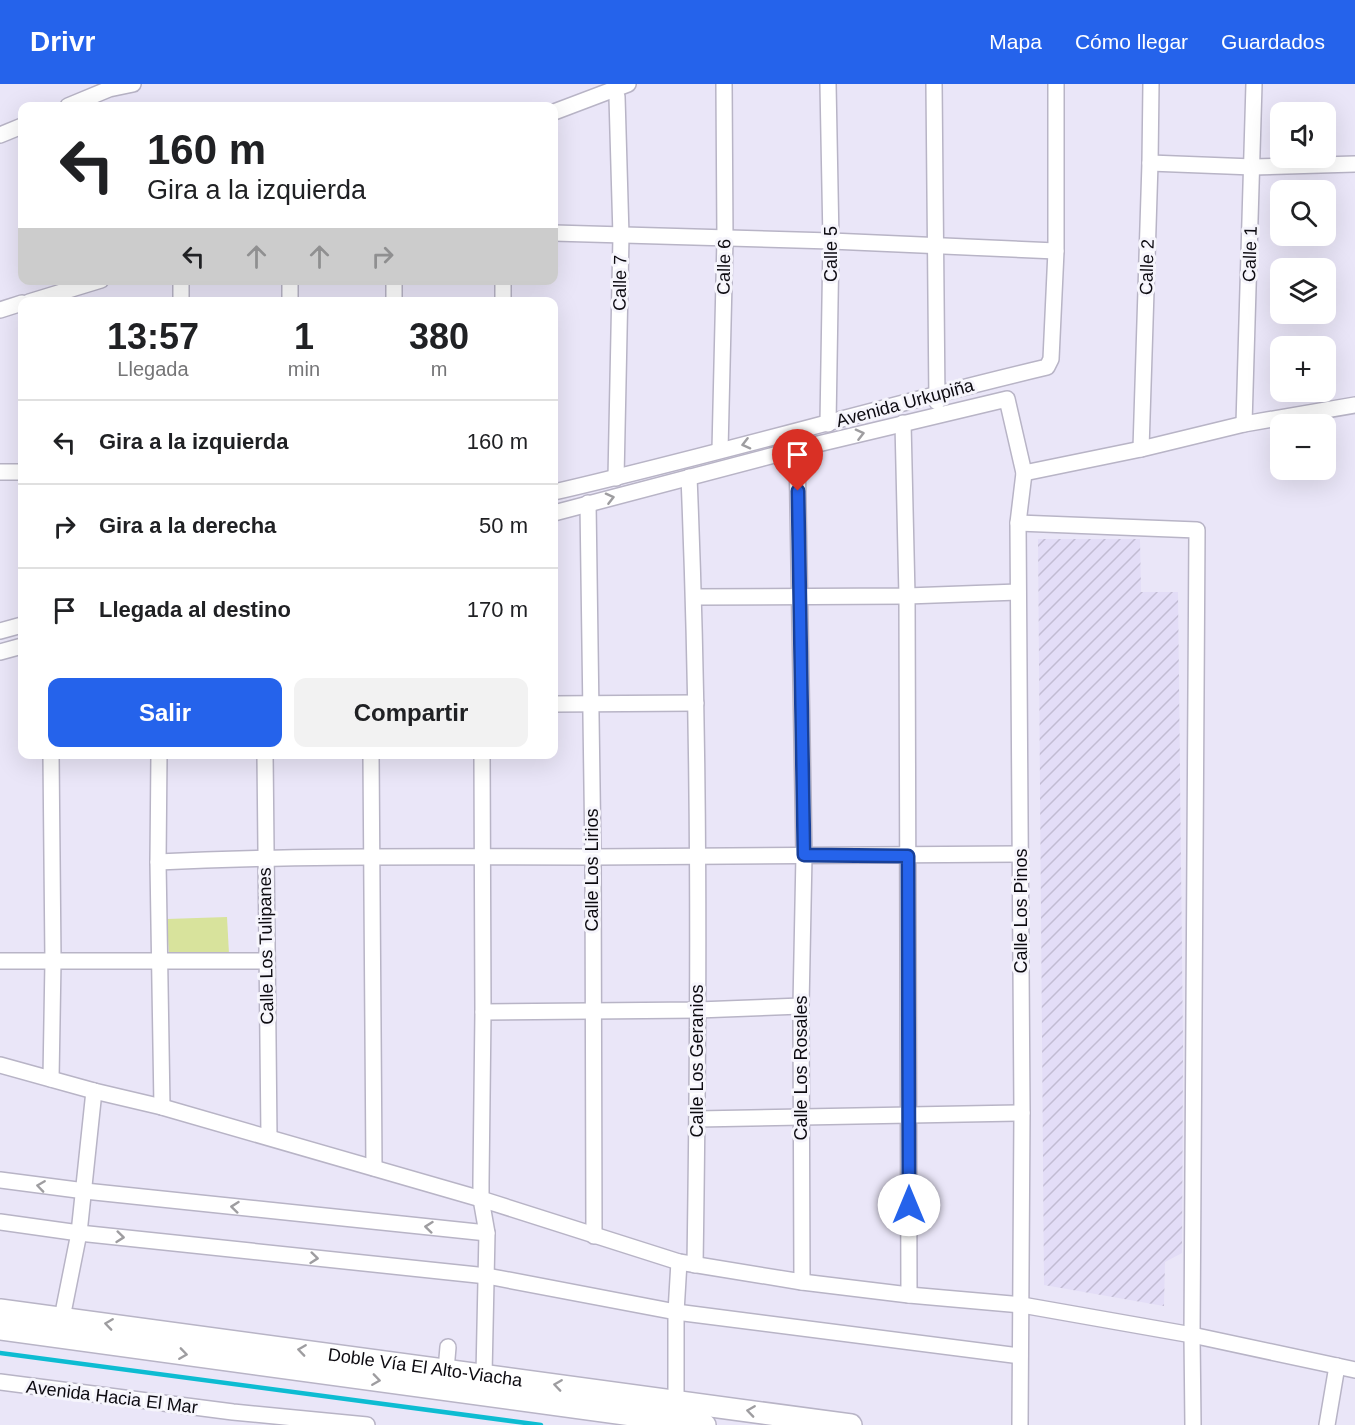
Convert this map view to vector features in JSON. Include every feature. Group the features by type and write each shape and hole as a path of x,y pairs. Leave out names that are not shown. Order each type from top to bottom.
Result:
{"highway":[{"name":"Doble Vía El Alto-Viacha","path":"0,1310 851,1425"},
{"name":"Doble Vía El Alto-Viacha","path":"0,1329 589,1418 705,1425"}],"street":[{"path":"78,102 109,89 133,84"},
{"name":"Calle 6","path":"720,450 725,239 724,84"},
{"name":"Calle 5","path":"828,84 831,241 828,424"},
{"path":"558,512 797,449 939,415 935,394 934,84"},
{"path":"558,233 831,241 1056,251 1056,84"},
{"name":"Calle 2","path":"1141,449 1151,84"},
{"name":"Calle 1","path":"1244,424 1254,84"},
{"path":"558,111 621,87"},
{"name":"Calle 7","path":"616,478 621,236 617,97 621,87"},
{"path":"0,135 18,128"},
{"path":"1150,163 1253,167 1355,164"},
{"name":"Avenida Urkupiña","path":"558,491 828,424 935,394 1047,368 1051,359 1056,251"},
{"path":"72,295 91,285"},
{"path":"0,310 18,304"},
{"name":"Calle Los Pinos","path":"939,415 1007,399 1024,473 1018,523 1022,1113 1020,1425"},
{"path":"1024,473 1141,449 1244,424 1355,405"},
{"path":"903,423 907,596 909,1296"},
{"name":"Calle Los Rosales","path":"797,449 804,855 801,1006 802,1282"},
{"path":"0,472 18,472"},
{"name":"Calle Los Geranios","path":"689,477 696,703 698,1010 695,1265"},
{"name":"Calle Los Lirios","path":"588,503 594,1236"},
{"path":"1018,523 1197,530 1193,1425"},
{"path":"694,597 907,596 1018,592"},
{"path":"0,631 18,626"},
{"path":"0,652 18,647"},
{"path":"558,704 696,703"},
{"path":"51,759 53,961 51,1079"},
{"path":"159,759 158,862 162,1107"},
{"name":"Calle Los Tulipanes","path":"265,759 269,1137"},
{"path":"371,759 374,1168"},
{"path":"482,759 481,1199 487,1233 484,1375"},
{"path":"158,862 265,857 1020,854"},
{"path":"0,962 267,961"},
{"path":"483,1012 592,1012 801,1006"},
{"path":"0,1065 269,1137 481,1199 679,1262 909,1296 1022,1305 1192,1335 1355,1370"},
{"path":"62,1318 79,1233 94,1091"},
{"path":"697,1119 1022,1113"},
{"path":"0,1180 84,1191 487,1233"},
{"path":"0,1222 79,1233 487,1276 675,1311 1020,1356"},
{"path":"676,1401 675,1311 679,1262"},
{"path":"446,1370 448,1347"},
{"path":"1327,1425 1337,1366"},
{"name":"Avenida Hacia El Mar","path":"0,1382 232,1419 367,1425"}],"shaded area":[{"path":"1038,539 1140,539 1141,592 1178,592 1183,1047 1182,1253 1165,1262 1164,1306 1044,1285"}],"green space":[{"path":"227,917 229,954 169,957 167,919"}],"waterway":[{"path":"0,1353 541,1425"}],"route":[{"path":"798,491 804,855 908,856 909,1205"}]}
